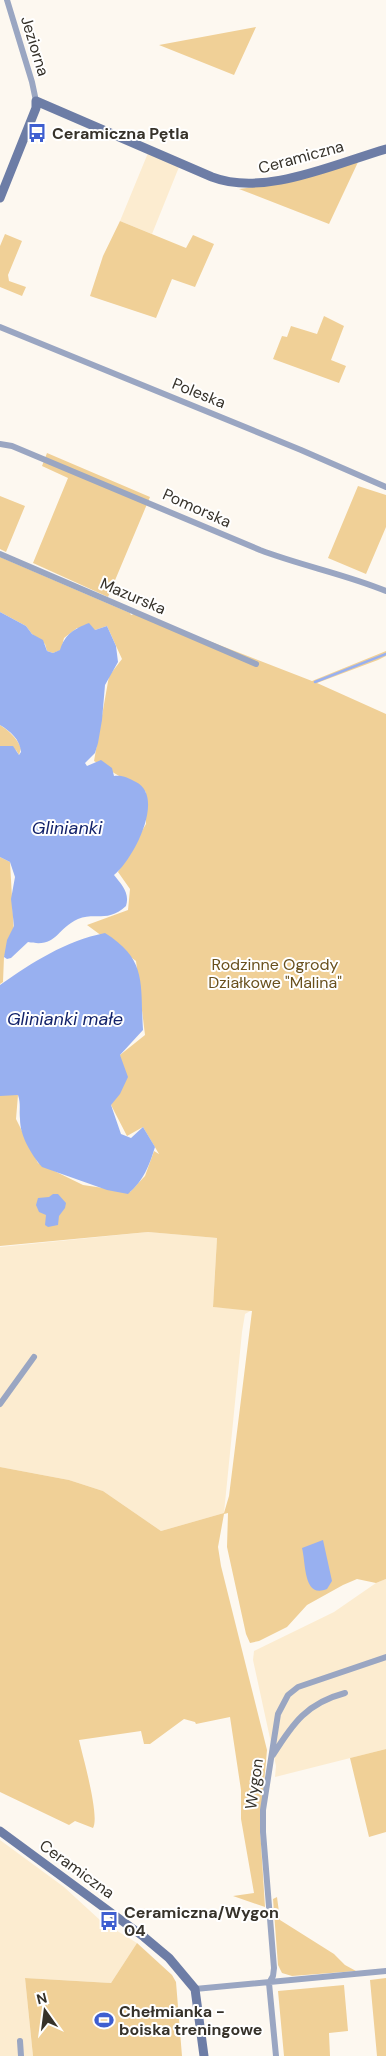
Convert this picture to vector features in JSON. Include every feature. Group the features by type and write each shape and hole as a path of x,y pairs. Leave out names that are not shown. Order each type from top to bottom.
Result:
{"street":[{"name":"Jeziorna","path":"7,0 36,101"},
{"path":"0,198 36,108 36,101"},
{"name":"Ceramiczna","path":"36,101 212,177 238,184 264,184 386,149"},
{"name":"Poleska","path":"0,327 301,450 386,487"},
{"name":"Pomorska","path":"0,444 12,446 260,550 298,564 341,574 386,591"},
{"name":"Mazurska","path":"0,554 256,664"},
{"path":"0,1404 34,1357"},
{"name":"Wygon","path":"276,2056 269,1983 273,1976 274,1968 262,1832 263,1810 278,1714 288,1695 298,1687 386,1657"},
{"path":"271,1758 290,1728 303,1713 329,1697 345,1693"},
{"name":"Ceramiczna","path":"0,1831 157,1946 195,1989"},
{"path":"204,2056 195,1989 386,1971"},
{"path":"20,2041 21,2056"}],"shaded area":[{"path":"148,153 179,167 152,234 120,221"},
{"path":"148,1232 217,1238 213,1307 252,1310 245,1314 242,1332 224,1513 161,1531 103,1491 69,1480 0,1467 0,1247"},
{"path":"386,1579 386,1749 275,1777 276,1766 253,1660 254,1651 334,1612 376,1583"},
{"path":"0,1840 64,1887 101,1921 137,1943 111,1983 25,1978 33,2056 0,2056"}],"green space":[{"path":"256,27 234,75 159,45"},
{"path":"359,160 329,224 239,189 283,183"},
{"path":"120,221 186,248 193,235 214,244 195,287 172,279 156,318 90,296 103,256"},
{"path":"5,234 22,241 8,275 9,281 26,287 22,296 0,287 0,246"},
{"path":"324,316 344,326 331,360 346,366 339,383 273,359 282,336 287,337 291,326 317,334"},
{"path":"47,453 150,497 108,597 33,563 68,478 42,466"},
{"path":"358,486 386,495 386,527 366,574 328,558"},
{"path":"0,496 25,506 6,552 0,549"},
{"name":"Rodzinne Ogrody Działkowe \"Malina\"","path":"0,557 131,615 137,613 312,681 386,651 386,656 378,660 317,683 386,714 386,1579 376,1583 357,1579 343,1585 307,1605 287,1627 259,1641 250,1643 246,1634 227,1547 228,1513 224,1514 218,1547 221,1566 267,1750 260,1828 265,1907 233,1896 254,1893 241,1819 241,1790 230,1717 196,1724 184,1719 150,1744 144,1744 141,1731 79,1740 93,1800 95,1822 93,1828 75,1821 69,1825 0,1792 0,1467 69,1480 103,1491 161,1531 224,1513 229,1496 252,1311 213,1307 217,1238 148,1232 0,1246 0,1095 18,1095 16,1119 38,1163 83,1185 130,1192 145,1176 154,1151 159,1154 143,1127 127,1136 111,1105 120,1055 145,1035 136,961 87,925 128,910 130,889 118,872 146,824 146,792 94,761 109,676 122,659 107,626 95,630 77,628 64,638 61,650 53,653 47,651 45,644 32,634 26,626 0,612"},
{"path":"0,725 17,741 21,748 19,755 16,750 0,746"},
{"path":"0,857 10,862 14,933 4,957 3,982 0,984"},
{"path":"386,1749 386,1832 369,1837 350,1758"},
{"path":"277,1897 280,1920 334,1954 345,1965 356,1971 292,1976 282,1973 278,1965 273,1899"},
{"name":"Chełmianka - boiska treningowe","path":"137,1943 172,1975 176,1982 182,2056 33,2056 25,1978 111,1983"},
{"path":"386,1978 386,2056 377,2056 370,1980"},
{"path":"344,1985 348,2031 329,2033 330,2056 284,2056 278,1991"}],"water":[{"name":"Glinianki","path":"0,612 26,626 32,634 43,640 47,651 53,653 60,650 67,636 89,623 95,630 107,626 116,646 118,662 105,685 102,720 95,753 85,763 87,766 101,760 112,768 114,776 123,776 136,782 144,790 148,801 147,814 137,843 130,856 114,875 126,893 126,906 107,916 78,919 70,923 50,940 38,943 28,942 11,958 7,959 4,957 7,940 14,926 11,899 15,877 10,862 0,857 0,746 13,746 19,755 21,752 19,743 14,736 0,725"},
{"name":"Glinianki małe","path":"105,933 129,953 139,974 141,986 143,1030 120,1055 128,1077 120,1094 111,1105 121,1134 131,1138 143,1127 155,1147 145,1172 128,1194 107,1190 42,1167 30,1151 22,1132 18,1095 0,1096 0,985 50,953 76,941"},
{"path":"53,1194 58,1194 66,1203 59,1216 58,1225 48,1227 45,1225 46,1215 39,1212 36,1205 38,1198 49,1197"},
{"path":"323,1540 332,1581 327,1589 319,1591 314,1589 307,1578 302,1548"}],"waterway":[{"path":"315,682 386,654"}],"place":[{"name":"Ceramiczna Pętla","path":"37,133"},
{"name":"Ceramiczna/Wygon 04","path":"109,1921"},
{"name":"Chełmianka - boiska treningowe","path":"104,2020"}]}
